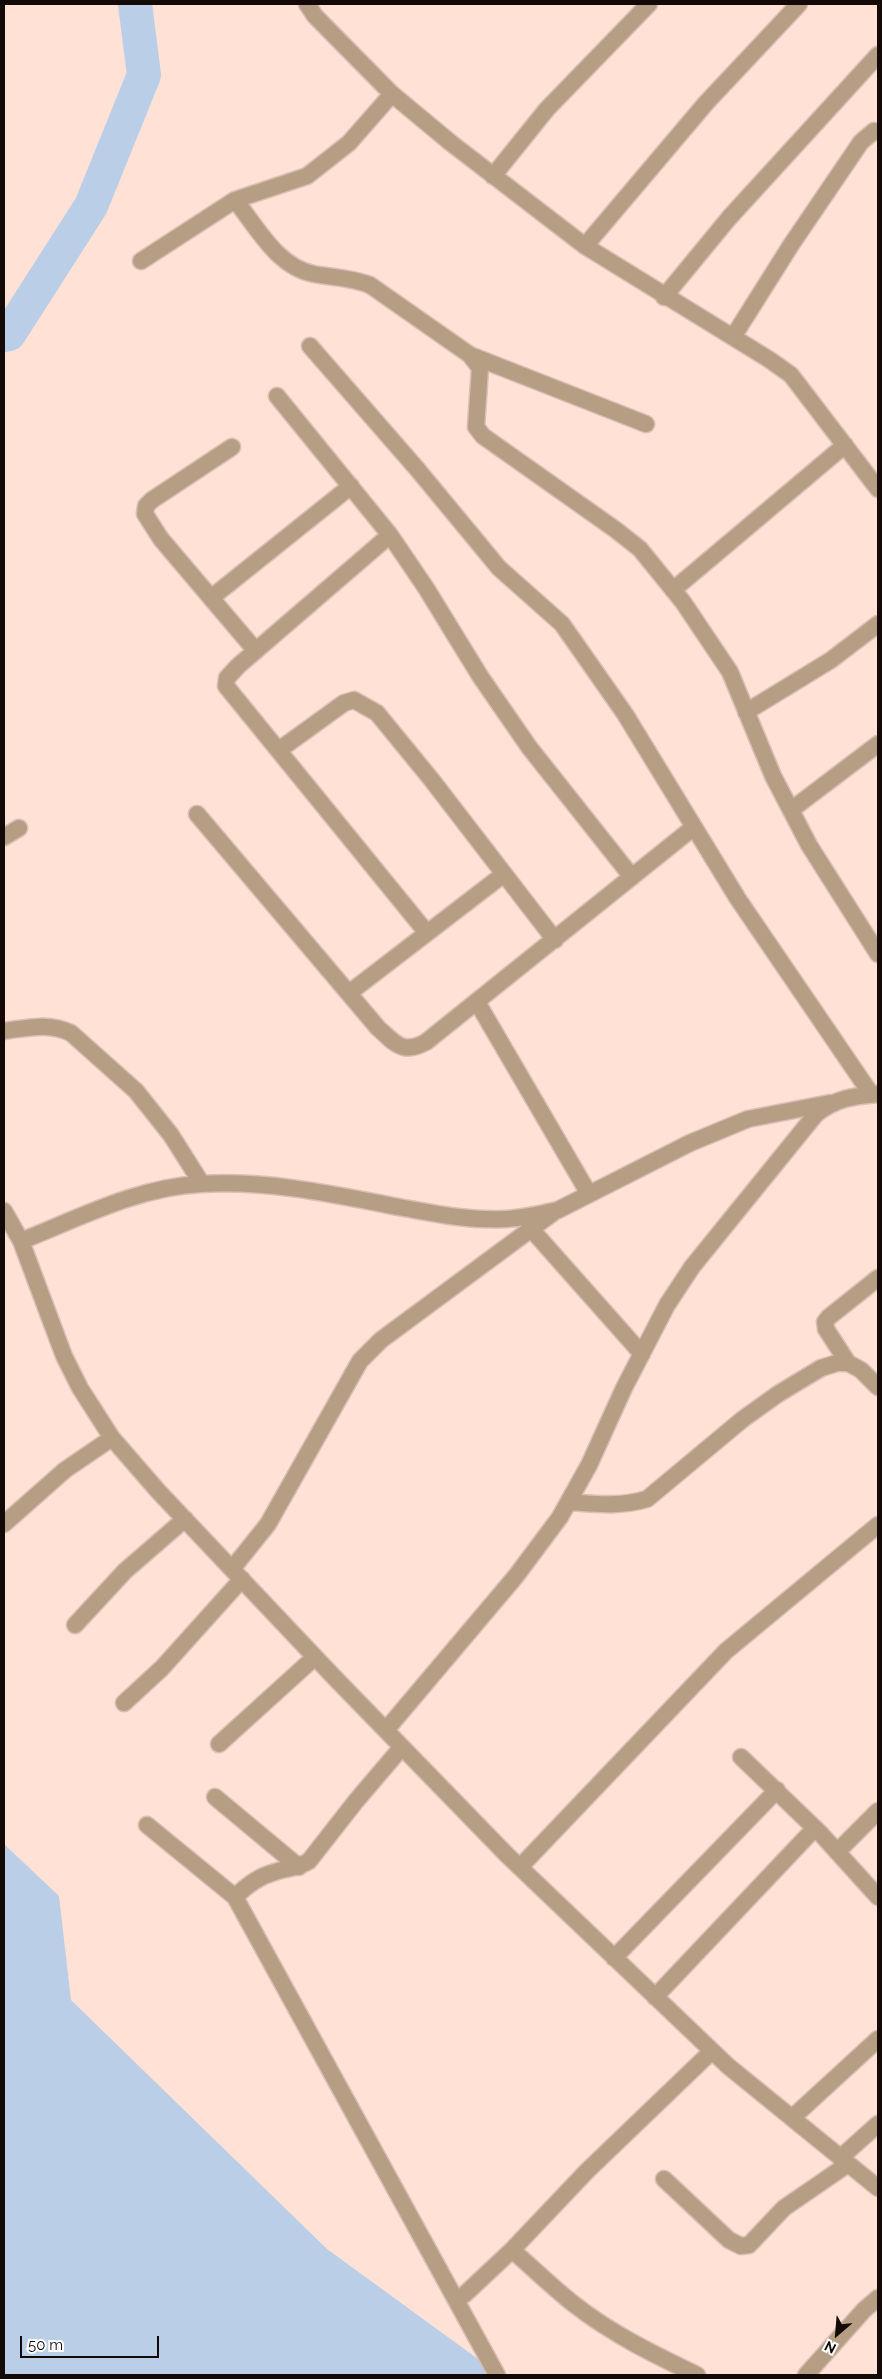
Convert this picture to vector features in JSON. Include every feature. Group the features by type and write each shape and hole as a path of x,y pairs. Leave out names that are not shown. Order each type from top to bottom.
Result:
{"street":[{"path":"307,4 315,16 392,94 493,176 585,246 664,297 734,337 791,375 878,489"},
{"path":"493,176 547,109 649,4"},
{"path":"585,246 706,103 799,4"},
{"path":"664,297 729,218 878,55"},
{"path":"141,261 235,200 307,176 325,164 349,142 392,94"},
{"path":"734,337 802,230 862,142 877,130"},
{"path":"235,200 284,261 296,268 314,274 353,278 370,285 470,354 611,412 646,424"},
{"path":"310,346 418,470 499,568 562,624 625,714 738,899 875,1094"},
{"path":"470,354 480,368 476,426 483,436 640,549 673,590 730,672 772,776 809,845 878,954"},
{"path":"277,396 390,535 528,747 632,877"},
{"path":"673,590 845,446"},
{"path":"232,447 152,500 146,506 145,514 161,539 256,651"},
{"path":"211,598 351,486"},
{"path":"390,535 256,651 227,678 226,686 231,696 279,750 427,933"},
{"path":"746,712 830,660 878,624"},
{"path":"279,750 344,703 354,700 364,704 377,713 555,940"},
{"path":"791,810 878,744"},
{"path":"197,814 378,1028 395,1044 405,1049 414,1048 426,1042 694,827"},
{"path":"4,836 19,828"},
{"path":"349,993 504,874"},
{"path":"477,1002 588,1194"},
{"path":"4,1031 46,1026 60,1028 71,1033 136,1091 171,1135 202,1184"},
{"path":"124,1703 162,1668 237,1574 268,1524 360,1361 380,1340 558,1210 690,1142 748,1119 830,1103 849,1096 875,1094"},
{"path":"386,1730 516,1576 560,1517 589,1465 667,1305 692,1267 816,1114 830,1103"},
{"path":"21,1241 130,1198 163,1188 202,1184 263,1184 310,1189 462,1218 506,1219 558,1210"},
{"path":"4,1211 21,1241 64,1356 80,1388 112,1438 237,1574 402,1747 520,1867 712,2051 878,2188"},
{"path":"532,1230 642,1354"},
{"path":"848,1363 826,1329 825,1322 828,1316 878,1278"},
{"path":"569,1502 606,1505 632,1504 646,1499 716,1439 778,1394 821,1368 837,1363 848,1363 861,1370 878,1387"},
{"path":"4,1524 65,1470 112,1438"},
{"path":"76,1625 125,1571 185,1519"},
{"path":"520,1867 726,1651 878,1525"},
{"path":"219,1744 316,1657"},
{"path":"235,1897 258,1879 274,1872 300,1867 317,1853 356,1800 402,1747"},
{"path":"741,1757 815,1828 878,1897"},
{"path":"614,1958 777,1790"},
{"path":"215,1797 300,1867"},
{"path":"837,1852 878,1811"},
{"path":"147,1825 235,1897 497,2375"},
{"path":"654,1997 815,1828"},
{"path":"792,2118 878,2039"},
{"path":"464,2295 512,2250 587,2171 712,2051"},
{"path":"664,2179 730,2240 741,2246 749,2245 784,2208 844,2161 878,2124"},
{"path":"512,2250 575,2305 603,2324 650,2353 697,2375"},
{"path":"806,2375 864,2310 878,2298"}],"water":[{"path":"4,1844 59,1896 71,2000 327,2249 500,2375 4,2375"}],"waterway":[{"path":"4,335 9,334 91,206 144,75 135,4"}]}
